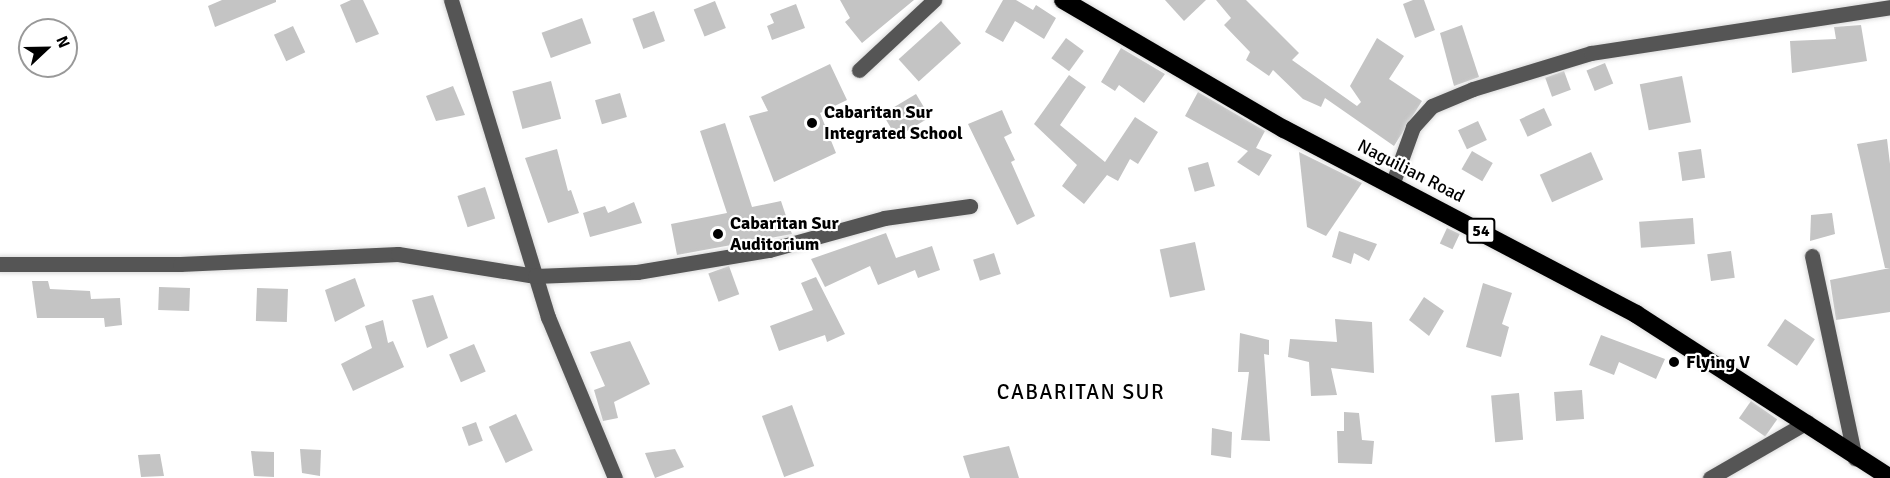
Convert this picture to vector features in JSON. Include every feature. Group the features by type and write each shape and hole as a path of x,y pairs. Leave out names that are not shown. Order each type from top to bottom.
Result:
{"highway":[{"name":"Naguilian Road","path":"1063,0 1392,186 1636,314 1807,422 1855,458 1890,478"}],"street":[{"path":"451,0 535,276 561,350 615,478"},
{"path":"859,70 934,0"},
{"path":"1392,186 1413,127 1432,106 1473,89 1591,53 1890,7"},
{"path":"0,264 180,264 398,254 535,276 637,272 769,250 884,218 970,206"},
{"path":"1812,256 1855,458"},
{"path":"1710,478 1807,422"}],"building":[{"path":"222,0 276,0 276,2 215,27 208,6"},
{"path":"351,0 363,0 379,34 356,43 340,5"},
{"path":"840,0 914,0 862,43 845,22 850,18"},
{"path":"1003,0 1016,0 1033,10 1036,5 1056,18 1044,39 1015,21 1003,42 985,32"},
{"path":"1165,0 1206,0 1184,21"},
{"path":"1216,0 1246,0 1299,53 1292,60 1357,106 1361,102 1350,86 1377,38 1404,56 1389,79 1422,101 1394,146 1325,98 1321,107 1303,99 1273,70 1269,76 1246,60 1250,52 1224,25 1231,18"},
{"path":"1413,0 1424,0 1435,30 1415,38 1403,4"},
{"path":"715,1 726,28 705,37 694,10"},
{"path":"796,4 805,28 772,40 767,26 774,23 770,14"},
{"path":"654,11 665,41 643,49 632,19"},
{"path":"582,18 591,43 551,58 542,33"},
{"path":"941,21 961,43 919,81 899,59"},
{"path":"1462,25 1479,77 1454,86 1440,33"},
{"path":"1861,25 1867,61 1792,73 1790,41 1836,39 1834,27"},
{"path":"293,26 305,52 286,61 274,35"},
{"path":"1066,38 1084,51 1069,71 1051,58"},
{"path":"1121,48 1165,74 1144,103 1119,85 1115,91 1101,82"},
{"path":"1605,63 1613,83 1595,91 1586,70"},
{"path":"830,64 847,100 820,113 836,153 774,182 749,116 768,111 761,97"},
{"path":"1564,71 1571,90 1552,97 1545,78"},
{"path":"1069,75 1086,87 1060,125 1105,162 1135,117 1158,132 1138,164 1130,159 1118,181 1107,175 1084,204 1062,186 1077,165 1034,124"},
{"path":"1682,76 1691,122 1649,130 1640,84"},
{"path":"551,81 561,119 522,129 512,91"},
{"path":"453,86 465,115 436,121 426,96"},
{"path":"1198,92 1265,131 1256,148 1272,155 1259,176 1237,162 1248,151 1185,116"},
{"path":"620,93 627,117 602,124 595,100"},
{"path":"916,94 930,117 896,137 883,114"},
{"path":"1544,108 1552,125 1528,137 1520,119"},
{"path":"1002,110 1012,133 1004,137 1015,160 1011,162 1035,216 1017,225 968,124"},
{"path":"1478,121 1487,140 1467,149 1458,130"},
{"path":"725,123 752,207 781,201 792,234 677,255 671,224 727,213 700,131"},
{"path":"1887,139 1890,164 1890,268 1885,268 1857,144"},
{"path":"557,149 568,191 571,190 579,213 548,223 525,158"},
{"path":"1701,149 1705,178 1682,181 1678,152"},
{"path":"1472,151 1493,163 1482,181 1462,169"},
{"path":"1299,152 1362,183 1326,236 1307,227"},
{"path":"1591,152 1603,179 1552,202 1540,175"},
{"path":"1208,162 1215,186 1195,192 1188,168"},
{"path":"485,187 495,218 468,227 457,196"},
{"path":"634,202 642,223 590,237 583,213 605,206 608,213"},
{"path":"1832,213 1835,234 1810,241 1811,215"},
{"path":"1693,218 1695,244 1641,248 1639,222"},
{"path":"1447,228 1460,234 1453,249 1440,243"},
{"path":"1339,231 1377,244 1369,261 1354,253 1351,264 1332,257"},
{"path":"886,233 896,258 932,246 940,270 918,278 915,270 878,285 870,266 825,287 811,259"},
{"path":"1195,242 1205,290 1170,297 1160,249"},
{"path":"1731,251 1735,278 1711,281 1707,254"},
{"path":"994,253 1001,274 980,281 973,260"},
{"path":"729,266 739,294 719,302 708,274"},
{"path":"1890,268 1890,312 1836,320 1830,280"},
{"path":"816,277 845,334 827,342 825,335 779,351 770,326 813,310 801,283"},
{"path":"355,278 365,306 335,322 325,290"},
{"path":"32,281 48,281 50,289 90,291 91,299 120,298 122,325 105,327 104,318 37,318"},
{"path":"1483,283 1512,293 1502,324 1509,327 1501,357 1466,347"},
{"path":"159,287 190,288 189,311 158,310"},
{"path":"257,288 288,289 287,322 256,321"},
{"path":"433,295 448,338 427,348 412,300"},
{"path":"1424,297 1444,311 1429,336 1409,320"},
{"path":"1335,319 1372,322 1374,373 1331,368 1337,395 1311,396 1309,362 1288,357 1290,339 1337,342"},
{"path":"1785,319 1815,339 1797,366 1767,346"},
{"path":"383,320 388,343 393,341 404,367 353,391 341,364 372,348 365,326"},
{"path":"1240,333 1269,340 1269,355 1264,354 1270,441 1241,440 1249,372 1238,372"},
{"path":"1601,335 1665,359 1656,379 1619,362 1614,375 1589,365"},
{"path":"630,341 650,384 614,402 618,418 603,421 594,390 605,386 590,352"},
{"path":"474,344 486,372 461,382 449,355"},
{"path":"1582,390 1584,419 1556,421 1554,392"},
{"path":"1519,393 1523,440 1495,442 1491,395"},
{"path":"1751,401 1777,419 1765,437 1739,418"},
{"path":"792,405 814,466 784,477 762,416"},
{"path":"1344,412 1359,413 1362,440 1374,441 1372,464 1338,463 1337,431 1344,431"},
{"path":"516,414 533,450 506,463 489,427"},
{"path":"476,422 483,441 469,446 462,427"},
{"path":"1212,428 1232,432 1231,458 1211,455"},
{"path":"1009,446 1019,478 970,478 963,456"},
{"path":"300,449 321,450 320,476 302,473"},
{"path":"675,449 684,467 655,478 645,453"},
{"path":"251,451 274,452 274,477 254,476"},
{"path":"160,454 164,476 141,477 138,455"}],"place":[{"name":"Cabaritan Sur Integrated School","path":"812,123"},
{"name":"Cabaritan Sur Auditorium","path":"718,234"},
{"name":"Flying V","path":"1674,362"}],"district":[{"name":"CABARITAN SUR","path":"1081,392"}]}
